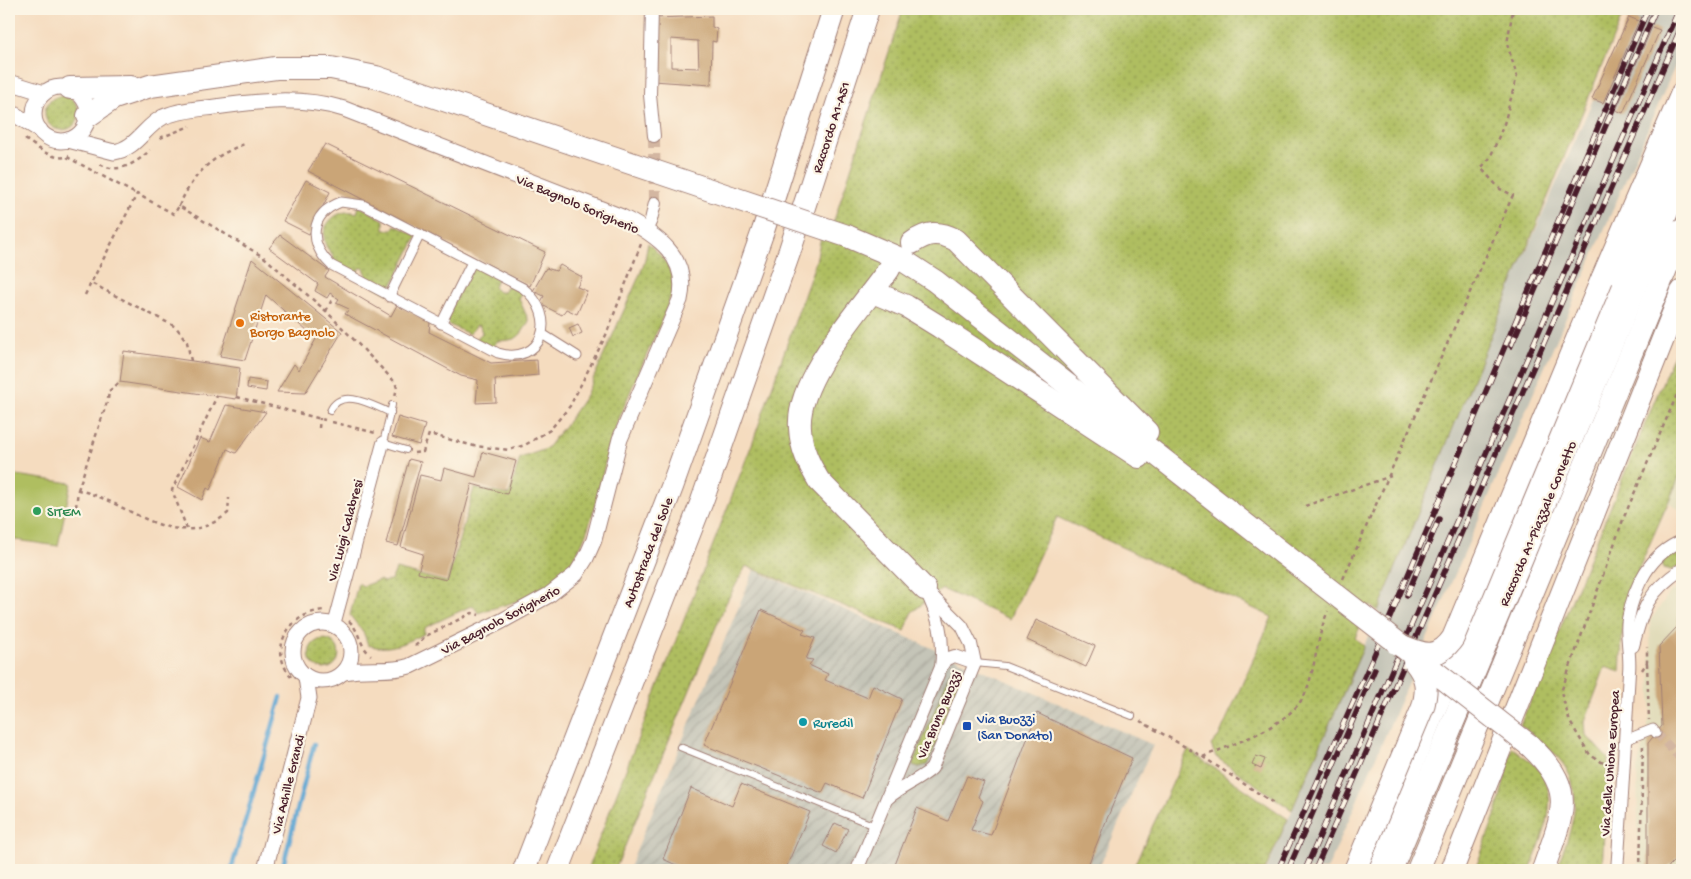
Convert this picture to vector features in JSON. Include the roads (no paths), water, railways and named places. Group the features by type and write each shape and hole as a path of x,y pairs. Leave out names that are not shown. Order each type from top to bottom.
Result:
{"highway":[{"name":"Autostrada del Sole","path":"524,870 672,487 763,231 834,9"},
{"name":"Raccordo A1-A51","path":"558,870 702,501 792,244 868,9"},
{"path":"70,88 150,86 276,68 305,66 352,71 376,77 847,236 893,254 935,281 1397,644 1529,745 1552,770 1563,795 1559,822 1543,870"},
{"path":"88,118 114,98 150,86"},
{"path":"1397,644 1422,653 1432,654 1442,650 1453,638 1602,278 1682,93"},
{"path":"1369,870 1433,713 1572,395 1682,132"},
{"name":"Raccordo A1-Piazzale Corvetto","path":"1391,870 1682,176"},
{"name":"Raccordo A1-Piazzale Corvetto","path":"1418,870 1682,230"},
{"path":"912,243 927,234 936,233 946,234 956,240 1219,503"},
{"path":"889,269 832,347 810,382 801,408 799,426 807,462 819,482 925,589"},
{"path":"1452,870 1682,291"},
{"path":"873,292 906,306 1162,472 1219,503"},
{"path":"1355,870 1423,707 1427,691 1427,682 1421,669 1397,644"}],"street":[{"path":"652,9 650,95 654,136"},
{"path":"9,82 44,93"},
{"path":"40,130 36,122 35,106 44,93 58,87 70,88 82,97 86,104 95,140 108,150"},
{"name":"Via Bagnolo Sorigherio","path":"70,146 114,152 126,149 154,123 175,114 275,99 314,101 344,109 622,218 646,231 674,256 682,275 682,293 677,309 620,439 594,540 576,574 562,587 500,622 410,666 392,669 368,668 344,672"},
{"path":"9,111 55,140 70,146 88,118"},
{"path":"351,202 363,205 472,262 529,293 542,312 544,323 542,334 532,348 526,352 510,356 498,353 331,265 325,259 316,243 315,229 318,219 332,206 351,202"},
{"path":"646,231 655,203"},
{"path":"389,297 420,234"},
{"path":"440,324 472,262"},
{"path":"542,334 577,356"},
{"name":"Via Luigi Calabresi","path":"339,618 384,439"},
{"name":"Via della Unione Europea","path":"1617,870 1630,658 1628,621 1640,582 1655,559 1682,540"},
{"path":"1655,559 1660,571 1670,577"},
{"name":"Via della Unione Europea","path":"1630,658 1642,610 1670,577 1682,569"},
{"name":"Via Bruno Buozzi","path":"886,799 902,786 920,777 932,768 975,663 971,644 962,626 925,589"},
{"name":"Via Bruno Buozzi","path":"858,870 941,667 942,637 937,614 925,589"},
{"path":"352,648 349,665 344,672 333,680 301,679 294,662 294,642 299,634 315,623 339,618 352,648 368,668"},
{"path":"941,667 946,659 955,656 975,663"},
{"name":"Via Achille Grandi","path":"265,870 309,698 301,679"},
{"path":"309,698 326,681"},
{"path":"1625,740 1654,731"},
{"path":"904,758 903,763 907,772 920,777"}],"lane":[{"path":"330,410 338,401 348,398 392,409 384,439 406,450"},
{"path":"975,663 1005,666 1132,716"},
{"path":"680,747 875,826"}],"waterway":[{"path":"231,870 281,697"},
{"path":"282,870 314,744"}],"tunnel":[{"path":"654,136 655,203"},
{"path":"1656,733 1682,760"}],"railway":[{"path":"1278,870 1374,655 1648,9"},
{"path":"1511,346 1656,9"},
{"path":"1305,870 1679,9"},
{"path":"1315,870 1682,25"},
{"path":"1407,595 1439,519"},
{"path":"1288,870 1375,669"}],"place":[{"name":"Ristorante Borgo Bagnolo","path":"240,323"},
{"name":"SITEM","path":"37,511"},
{"name":"Ruredil","path":"803,722"},
{"name":"Via Buozzi (San Donato)","path":"967,726"}]}
